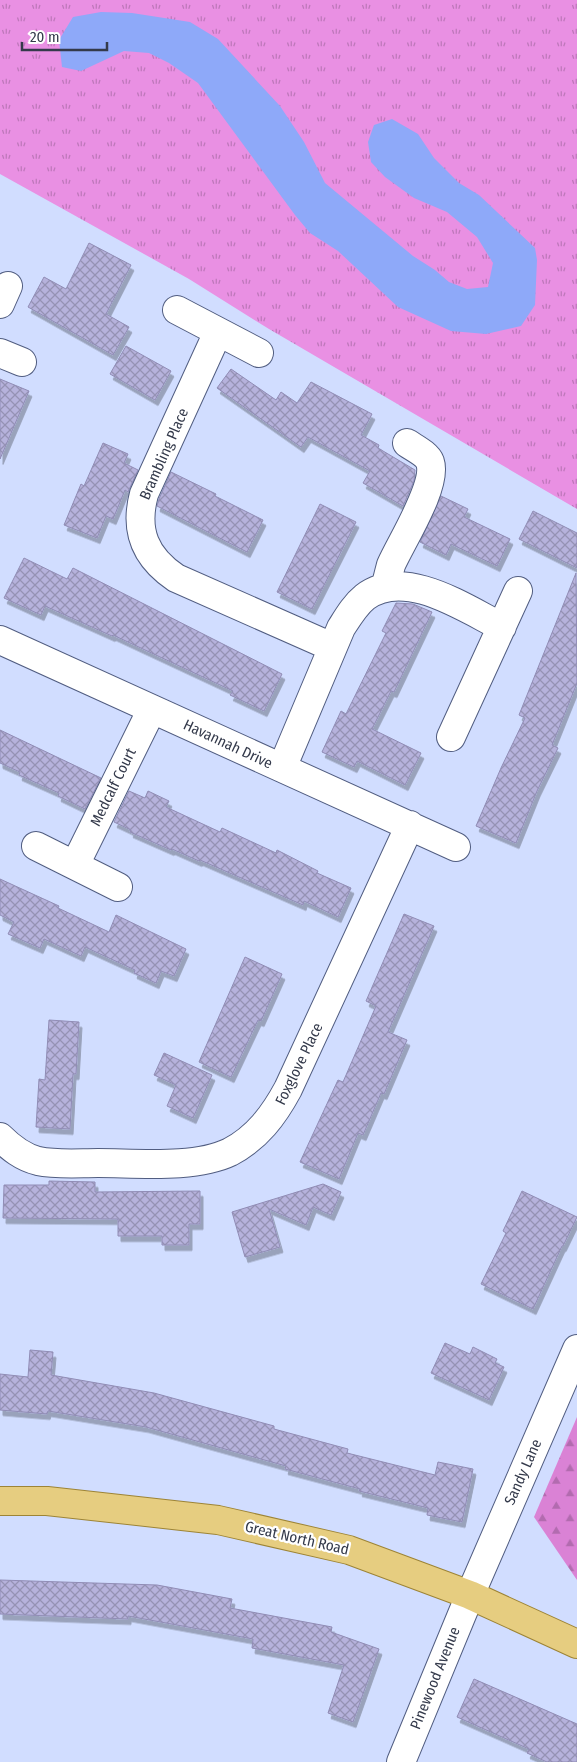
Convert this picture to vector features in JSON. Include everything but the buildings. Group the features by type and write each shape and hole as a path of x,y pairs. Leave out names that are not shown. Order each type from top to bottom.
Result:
{"main road":[{"name":"Great North Road","path":"0,1501 47,1502 218,1520 349,1550 470,1595 577,1644"}],"street":[{"path":"178,310 259,353"},
{"name":"Brambling Place","path":"218,332 144,494 140,507 142,535 154,560 176,578 332,647"},
{"path":"385,588 391,566 424,498 430,479 431,468 429,460 407,443"},
{"path":"282,768 341,628 356,607 374,592 396,586 420,589 437,595 502,627"},
{"path":"451,737 518,591"},
{"name":"Havannah Drive","path":"0,640 456,847"},
{"name":"Medcalf Court","path":"75,866 152,709"},
{"name":"Foxglove Place","path":"0,1137 14,1150 24,1156 51,1162 198,1161 230,1152 248,1141 264,1127 277,1110 288,1089 410,826"},
{"path":"36,846 118,886"},
{"name":"Sandy Lane","path":"470,1595 577,1349"},
{"name":"Pinewood Avenue","path":"401,1762 470,1595"}],"green space":[{"path":"0,0 577,0 577,509 269,329 189,279 0,174"},
{"path":"577,1417 577,1580 534,1517"}],"water":[{"path":"101,12 132,13 190,22 218,39 280,106 304,142 325,183 413,256 435,270 449,282 467,289 488,287 493,263 477,237 447,212 414,198 385,177 371,162 368,142 374,125 392,119 418,134 434,158 459,183 479,195 535,248 537,260 535,305 521,326 486,334 451,331 398,307 338,251 310,233 198,83 169,63 149,53 124,51 81,71 62,67 59,40 73,17"}]}
